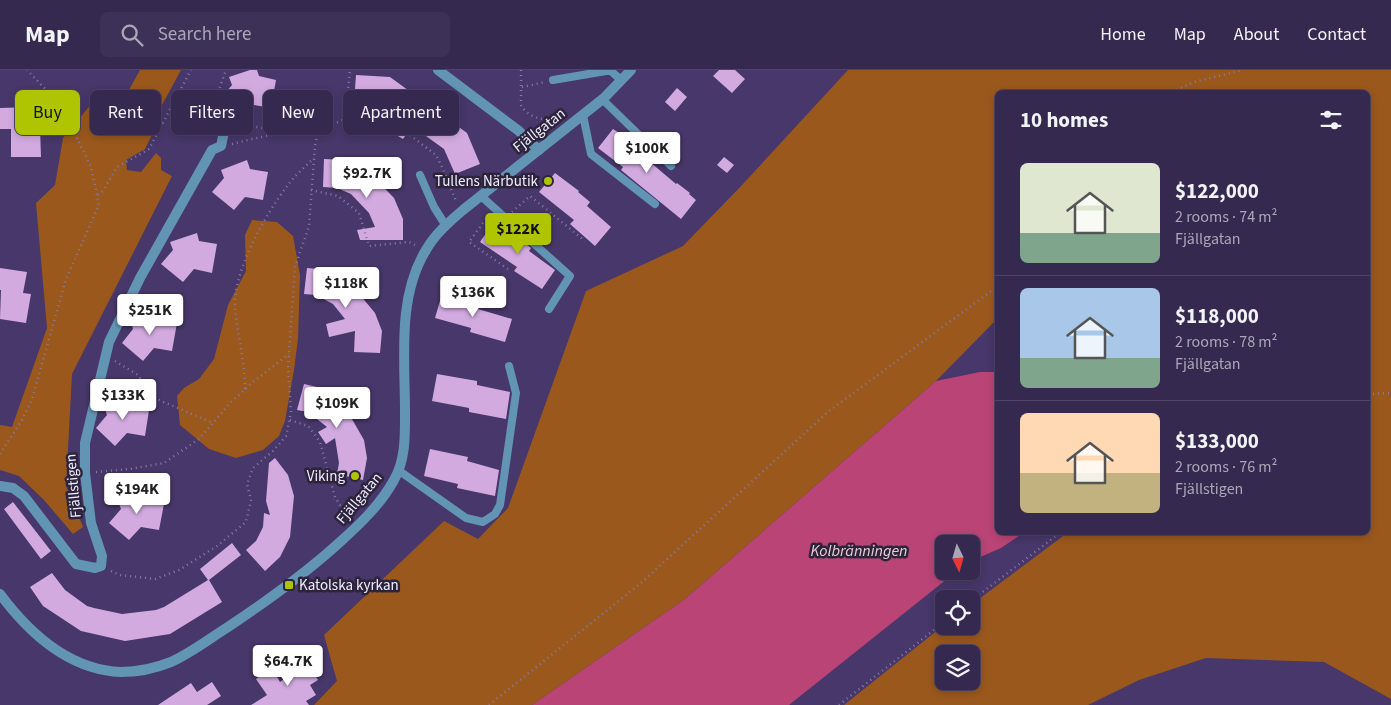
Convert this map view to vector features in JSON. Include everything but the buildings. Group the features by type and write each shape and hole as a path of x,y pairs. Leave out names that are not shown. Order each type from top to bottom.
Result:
{"street":[{"path":"438,70 519,131 539,150"},
{"name":"Fjällgatan","path":"0,594 16,615 50,646 74,661 96,668 122,672 143,670 170,662 196,648 271,599 316,564 369,514 394,480 398,470 405,436 406,311 414,276 425,250 463,210 602,100 630,70"},
{"path":"221,146 223,135"},
{"name":"Fjällstigen","path":"0,486 14,488 24,496 76,564 95,568 101,566 102,556 91,523 85,473 85,443 109,342 140,278 212,150 221,146"}],"lane":[{"path":"553,80 611,71 621,80"},
{"path":"602,100 671,166"},
{"path":"583,115 591,154 655,204"},
{"path":"420,175 438,216 446,226"},
{"path":"481,196 570,276 549,309"},
{"path":"398,470 466,518 483,522 495,514 500,505 516,392 509,366"}],"path":[{"path":"0,454 22,420 32,399 66,279 94,220 99,205 91,167 78,140 53,96 27,70"},
{"path":"98,196 117,168 149,149 191,70"},
{"path":"349,90 350,70"},
{"path":"521,70 521,105 523,110 534,117 556,120 565,129"},
{"path":"1176,90 1194,82 1242,70"},
{"path":"522,87 553,80"},
{"path":"221,146 274,135"},
{"path":"101,566 120,576 155,579 179,570 217,546 246,522 251,500 247,484 253,468 273,452 286,436 290,420 288,368 295,267 309,226 317,135"},
{"path":"410,135 436,155 456,204 463,210"},
{"path":"245,389 245,371 235,308 240,271 264,222 288,185 315,156"},
{"path":"311,190 338,196 359,213 369,246 409,242 425,250"},
{"path":"506,218 530,196 585,241"},
{"path":"494,208 469,242 508,270"},
{"path":"490,705 641,583 829,412 995,288"},
{"path":"85,473 130,469 164,463 198,439 245,389 289,354"},
{"path":"106,355 138,375 154,398 213,422"},
{"path":"1370,394 1391,393"},
{"path":"290,420 308,426 320,442 335,497 354,529"},
{"path":"980,594 1057,535"},
{"path":"839,705 935,629"}],"shaded area":[{"path":"140,70 181,70 161,107 161,90 129,90"},
{"path":"848,70 1391,70 1391,699 1324,662 1206,658 1139,680 1088,705 844,705 935,632 935,635 980,635 980,598 1064,535 1370,535 1370,90 995,90 995,321 936,381 685,599 532,705 314,705 337,681 324,635 444,521 478,539 508,508 586,291 683,246"},
{"path":"90,106 90,135 152,135 145,149 126,160 127,170 141,172 156,153 161,158 161,170 172,176 72,374 66,486 83,527 73,534 44,500 19,476 0,470 0,425 12,427 47,328 36,203 55,185 63,138 66,135 80,135 80,118"},
{"path":"252,220 277,222 293,236 300,275 298,339 285,421 279,436 263,450 236,458 209,449 180,425 177,396 184,388 199,379 214,359 228,305 246,271 245,235"}],"water":[{"name":"Kolbränningen","path":"980,372 995,372 995,535 1020,535 1001,548 980,557 980,535 935,535 935,580 946,580 789,705 532,705 685,599 936,381"}],"place":[{"name":"Tullens Närbutik","path":"548,181"},
{"name":"Viking","path":"355,476"},
{"name":"Katolska kyrkan","path":"289,585"}]}
